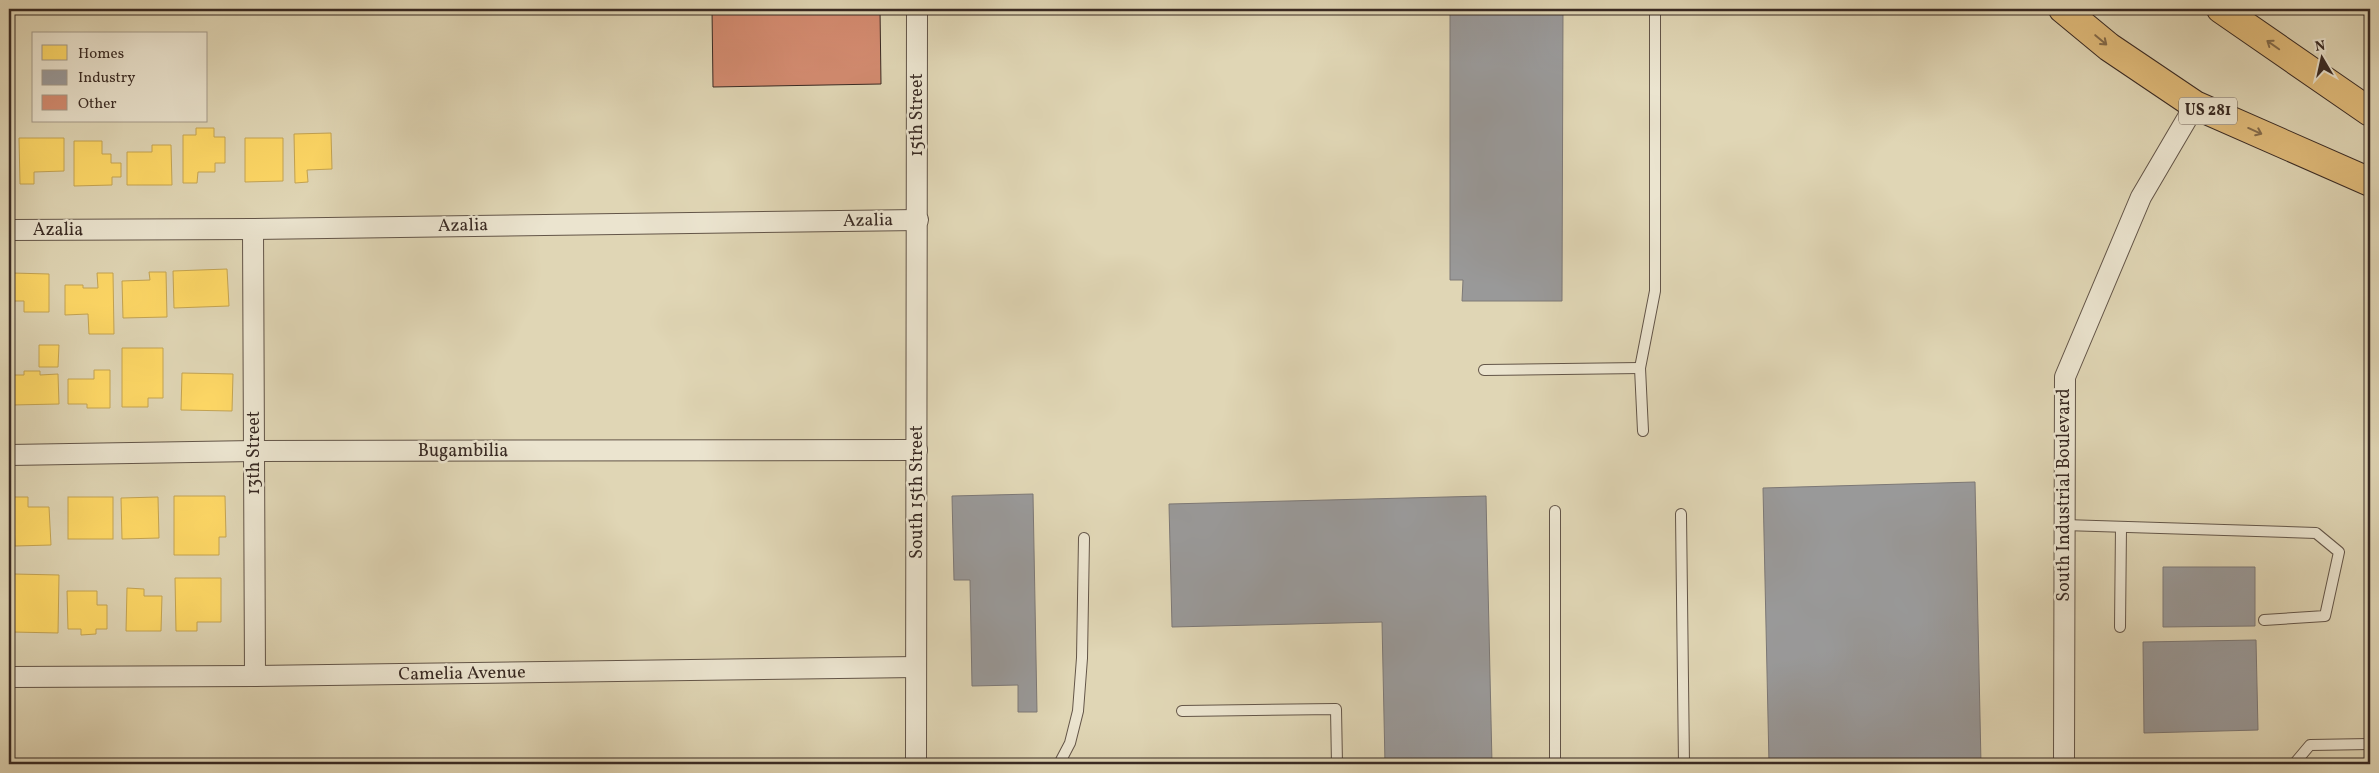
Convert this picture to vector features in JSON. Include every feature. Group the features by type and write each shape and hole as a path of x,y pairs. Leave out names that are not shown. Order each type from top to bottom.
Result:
{"main road":[{"name":"US 281","path":"2063,9 2109,48 2195,105 2370,182"},
{"path":"2221,9 2370,112"}],"street":[{"name":"15th Street","path":"917,9 918,220"},
{"name":"South Industrial Boulevard","path":"2064,764 2065,377 2141,197 2195,105"},
{"name":"Azalia","path":"9,230 253,229 918,220"},
{"name":"South 15th Street","path":"916,764 918,220"},
{"name":"13th Street","path":"253,229 254,676"},
{"name":"Bugambilia","path":"9,455 254,451 917,450"},
{"name":"Camelia Avenue","path":"9,677 916,668"}],"lane":[{"path":"1643,431 1640,368 1655,291 1655,9"},
{"path":"2365,9 2370,12"},
{"path":"1484,370 1640,368"},
{"path":"1555,511 1555,764"},
{"path":"1681,514 1684,764"},
{"path":"2064,525 2316,533 2339,552 2325,616 2264,620"},
{"path":"2120,627 2121,527"},
{"path":"1059,764 1070,743 1078,712 1084,538"},
{"path":"1182,711 1336,709 1337,764"},
{"path":"2294,764 2310,745 2370,744"}],"building: Homes":[{"path":"196,128 214,128 214,137 225,137 225,163 215,163 215,172 198,172 197,183 183,183 183,135 196,135"},
{"path":"331,133 332,169 307,170 308,182 295,183 294,134"},
{"path":"19,138 64,138 64,171 34,172 34,184 20,184"},
{"path":"245,138 283,138 283,181 245,182"},
{"path":"74,141 102,141 102,154 111,154 111,163 121,163 121,177 112,177 112,185 74,186"},
{"path":"152,145 171,145 172,185 127,185 127,152 152,152"},
{"path":"227,269 229,306 174,308 173,271"},
{"path":"149,272 166,272 167,317 123,318 122,281 150,280"},
{"path":"12,273 49,274 49,312 24,312 24,301 11,301"},
{"path":"97,273 113,273 114,334 89,334 88,314 65,315 65,285 83,285 83,288 98,288"},
{"path":"39,345 59,345 58,367 39,367"},
{"path":"122,348 163,348 163,398 148,398 148,407 122,407"},
{"path":"94,370 110,370 110,408 87,408 87,404 68,404 68,379 94,379"},
{"path":"24,371 40,371 40,375 58,374 59,404 12,405 11,375 24,375"},
{"path":"182,373 233,374 232,411 181,410"},
{"path":"174,496 225,496 226,537 219,537 219,555 174,555"},
{"path":"13,497 28,497 28,507 49,507 51,545 15,546"},
{"path":"68,497 113,497 113,539 68,539"},
{"path":"158,497 159,538 122,539 121,498"},
{"path":"14,574 59,575 58,633 13,632"},
{"path":"175,578 221,578 221,622 197,622 197,631 176,631"},
{"path":"127,588 144,589 144,596 162,596 161,631 126,631"},
{"path":"67,591 97,591 97,605 107,605 107,629 96,629 96,634 81,635 81,629 68,629"}],"building: Industry":[{"path":"1450,9 1563,9 1562,301 1462,301 1463,280 1450,280"},
{"path":"1975,482 1981,764 1769,764 1763,488"},
{"path":"1033,494 1037,712 1018,712 1018,685 972,686 970,580 954,580 952,496"},
{"path":"1486,496 1492,764 1385,764 1382,622 1172,627 1169,504"},
{"path":"2163,567 2255,567 2255,626 2163,627"},
{"path":"2256,640 2258,730 2144,733 2143,642"}],"building: Other":[{"path":"712,9 880,9 881,84 713,87"}]}
